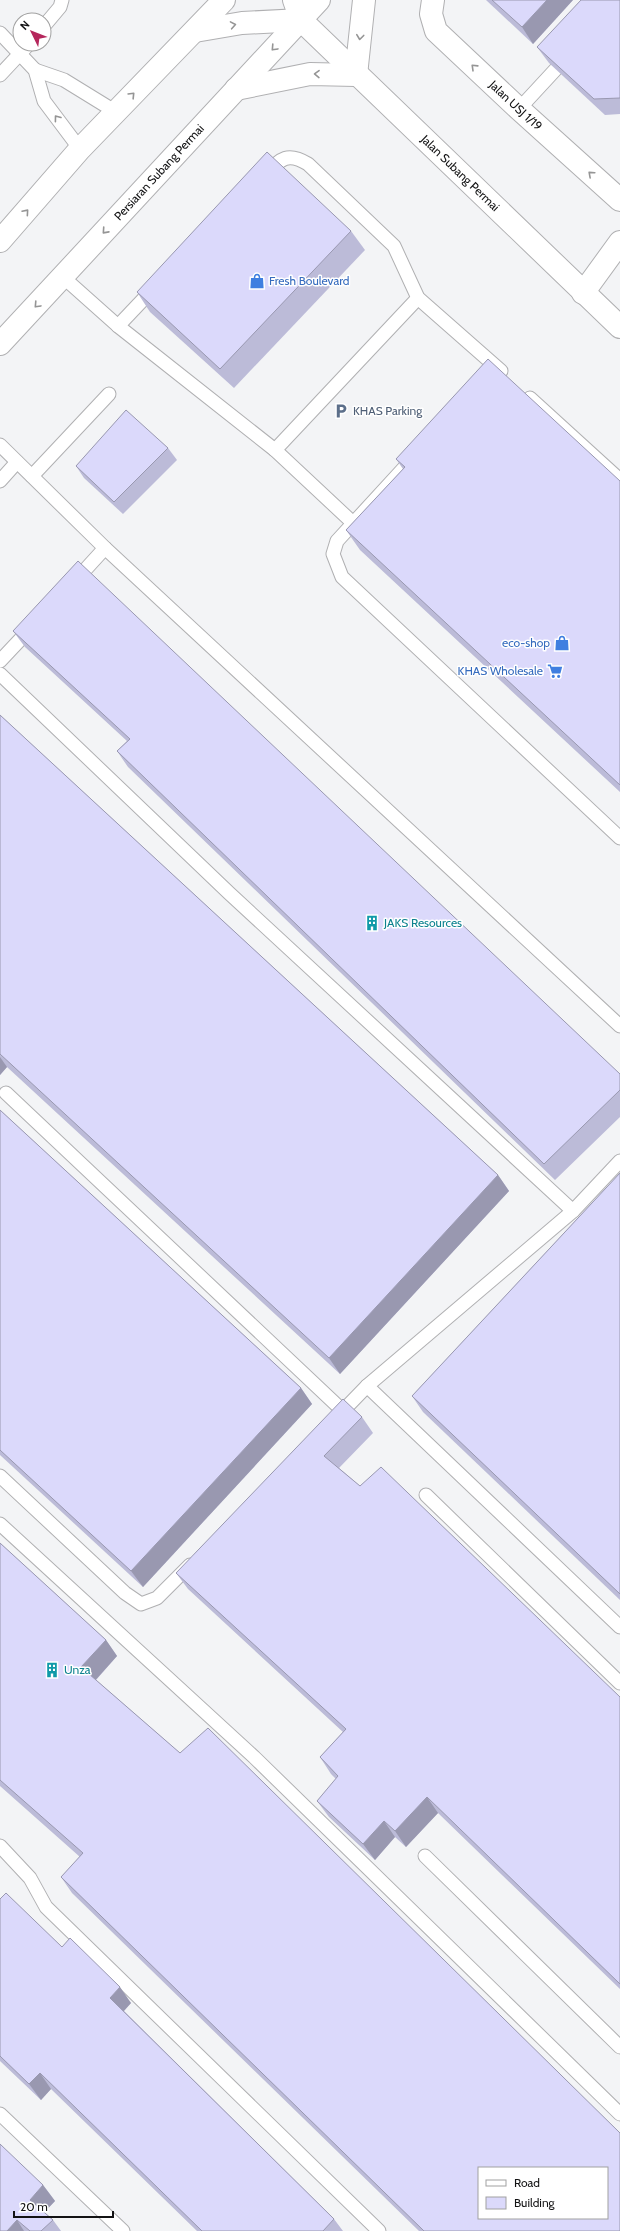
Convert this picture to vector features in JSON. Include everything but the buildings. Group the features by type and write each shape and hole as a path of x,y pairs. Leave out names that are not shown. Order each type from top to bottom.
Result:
{"main road":[{"path":"0,240 80,149 224,0"},
{"name":"Persiaran Subang Permai","path":"0,344 236,89 297,10 319,0"},
{"path":"236,89 310,74 356,74 364,0"},
{"name":"Jalan USJ 1/19","path":"433,0 431,14 436,30 519,109 620,200"},
{"path":"194,32 242,23 297,10"},
{"name":"Jalan Subang Permai","path":"297,10 356,74 620,327"},
{"path":"583,293 620,242"}],"lane":[{"path":"52,16 60,7 62,0"},
{"path":"0,33 34,70 44,101 80,149"},
{"path":"519,109 577,46"},
{"path":"0,75 23,52"},
{"path":"34,70 64,80 116,112"},
{"path":"259,180 275,164 286,158 296,157 308,164 394,246 418,298 509,379"},
{"path":"63,277 118,326 275,450 352,522"},
{"path":"118,326 161,281"},
{"path":"275,450 418,298"},
{"path":"487,380 498,368"},
{"path":"521,389 620,480"},
{"path":"32,476 109,394"},
{"path":"0,445 105,548 620,1026"},
{"path":"422,448 352,522 337,541 333,554 342,577 620,838"},
{"path":"0,481 17,462"},
{"path":"63,593 105,548"},
{"path":"0,661 42,616"},
{"path":"0,674 228,893 573,1211"},
{"path":"6,1093 343,1411"},
{"path":"326,1428 367,1386 573,1211 620,1161"},
{"path":"367,1386 620,1627"},
{"path":"0,1476 125,1593 141,1604 157,1598 197,1558"},
{"path":"426,1495 620,1683"},
{"path":"0,1524 254,1758 620,2114"},
{"path":"0,1846 30,1878 46,1907 379,2231"},
{"path":"425,1856 620,2047"},
{"path":"0,2114 123,2231"}],"place":[{"name":"Fresh Boulevard","path":"257,281"},
{"name":"KHAS Parking","path":"341,411"},
{"name":"eco-shop","path":"562,643"},
{"name":"KHAS Wholesale","path":"555,671"},
{"name":"JAKS Resources","path":"372,923"},
{"name":"Unza","path":"52,1670"}]}
